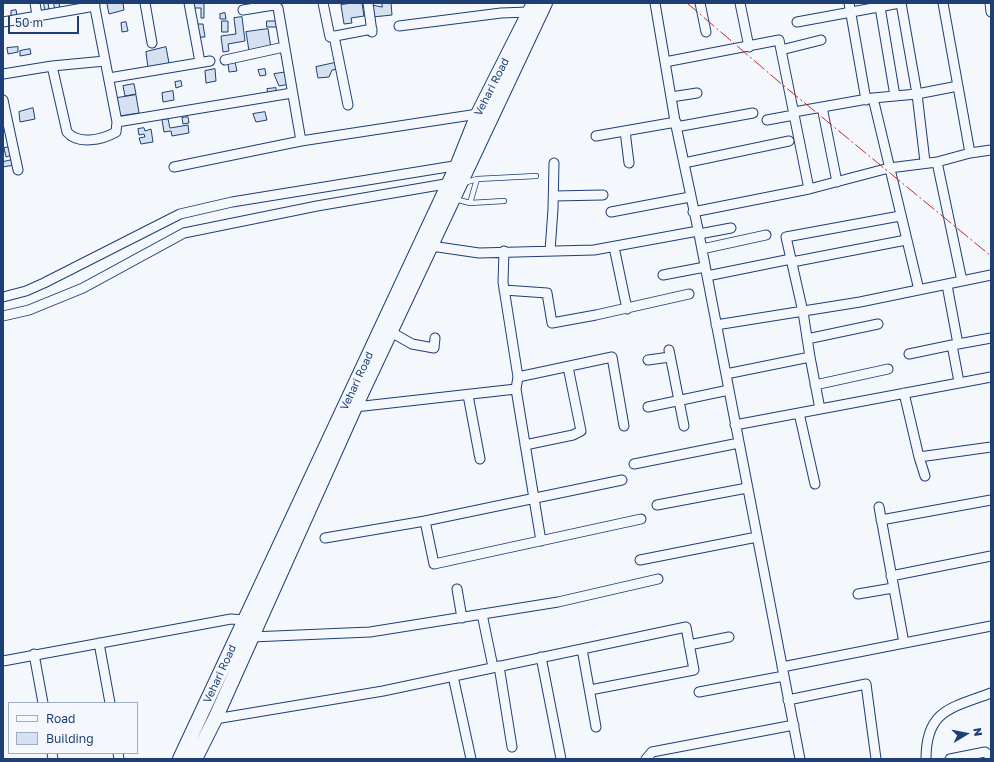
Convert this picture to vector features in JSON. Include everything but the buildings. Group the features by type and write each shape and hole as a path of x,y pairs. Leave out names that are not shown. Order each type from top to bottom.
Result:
{"main road":[{"name":"Vehari Road","path":"180,759 245,620 459,175 545,3"},
{"name":"Vehari Road","path":"195,759 215,719 251,636 355,408 453,199 478,114 532,8"}],"street":[{"path":"35,3 37,15"},
{"path":"145,3 152,43"},
{"path":"190,3 200,62"},
{"path":"323,3 330,37 372,30 368,3"},
{"path":"655,3 676,125 693,212 702,249 756,537 800,759"},
{"path":"700,3 706,32"},
{"path":"740,3 749,47"},
{"path":"797,22 849,8 880,7 900,3 917,94 925,162"},
{"path":"943,3 970,153"},
{"path":"990,3 991,12"},
{"path":"3,22 94,4 117,122 116,132 85,140 71,137 67,132 52,66"},
{"path":"243,10 276,6 301,141"},
{"path":"880,7 895,96"},
{"path":"399,26 532,8"},
{"path":"849,8 869,99 919,290"},
{"path":"334,36 348,105"},
{"path":"665,62 779,40 809,189"},
{"path":"781,50 821,40"},
{"path":"225,60 284,47"},
{"path":"3,74 52,66 105,61"},
{"path":"109,78 210,61"},
{"path":"767,120 822,107 869,99 917,94 958,86"},
{"path":"117,122 292,93"},
{"path":"671,97 697,93"},
{"path":"3,100 18,170"},
{"path":"822,107 837,182"},
{"path":"596,136 753,113"},
{"path":"174,167 301,141 478,114"},
{"path":"625,131 629,163"},
{"path":"684,163 789,141"},
{"path":"693,212 809,189 888,168 925,162 937,162 970,153 991,150"},
{"path":"937,162 962,281"},
{"path":"550,251 554,196 554,163"},
{"path":"3,297 26,291 44,283 180,214 232,202 375,179 459,175"},
{"path":"3,316 29,310 83,288 184,233 378,196 459,175"},
{"path":"375,179 378,196"},
{"path":"353,183 356,199"},
{"path":"554,196 603,195"},
{"path":"611,212 690,197"},
{"path":"820,409 803,312 786,237 900,216"},
{"path":"431,246 479,252 594,250 731,228"},
{"path":"702,249 766,235"},
{"path":"663,275 706,272 791,260 906,240"},
{"path":"614,247 627,309"},
{"path":"504,251 504,290 518,377 516,389 533,498 542,541"},
{"path":"716,325 803,312 991,275"},
{"path":"946,285 959,382"},
{"path":"504,290 547,293 552,323 627,309 689,294"},
{"path":"807,339 878,324"},
{"path":"391,332 412,344 434,348 435,338"},
{"path":"909,354 991,338"},
{"path":"648,360 669,354 684,426"},
{"path":"726,374 810,357"},
{"path":"518,377 612,358 624,426"},
{"path":"525,445 573,435 582,431 568,367"},
{"path":"815,385 888,369"},
{"path":"736,425 991,377"},
{"path":"355,408 516,389"},
{"path":"648,407 729,390"},
{"path":"904,393 925,476"},
{"path":"468,395 480,459"},
{"path":"799,413 815,484"},
{"path":"634,464 739,443"},
{"path":"919,457 991,447"},
{"path":"325,538 425,521 622,480"},
{"path":"657,506 747,488"},
{"path":"881,520 991,500"},
{"path":"879,507 904,643"},
{"path":"425,521 434,564 641,519"},
{"path":"640,560 756,537"},
{"path":"891,576 991,556"},
{"path":"251,636 370,632 558,602 658,579"},
{"path":"858,594 894,588"},
{"path":"457,589 462,618"},
{"path":"482,614 496,667 512,747"},
{"path":"3,661 34,654 231,619 245,620"},
{"path":"215,719 383,691 686,626 694,670 590,690"},
{"path":"782,666 991,626"},
{"path":"689,645 730,637"},
{"path":"99,643 110,702"},
{"path":"582,649 596,727"},
{"path":"34,654 43,702"},
{"path":"541,657 561,759"},
{"path":"453,676 471,759"},
{"path":"699,692 784,676"},
{"path":"788,700 866,684 876,759"},
{"path":"926,759 926,742 931,726 939,716 962,704 991,693"},
{"path":"646,759 652,752 794,725"},
{"path":"950,759 985,752 991,756"}],"lane":[{"path":"459,175 477,179 536,176"},
{"path":"470,203 477,179"},
{"path":"453,199 470,203 504,201"}],"power":[{"path":"687,3 778,81 991,256"}]}
